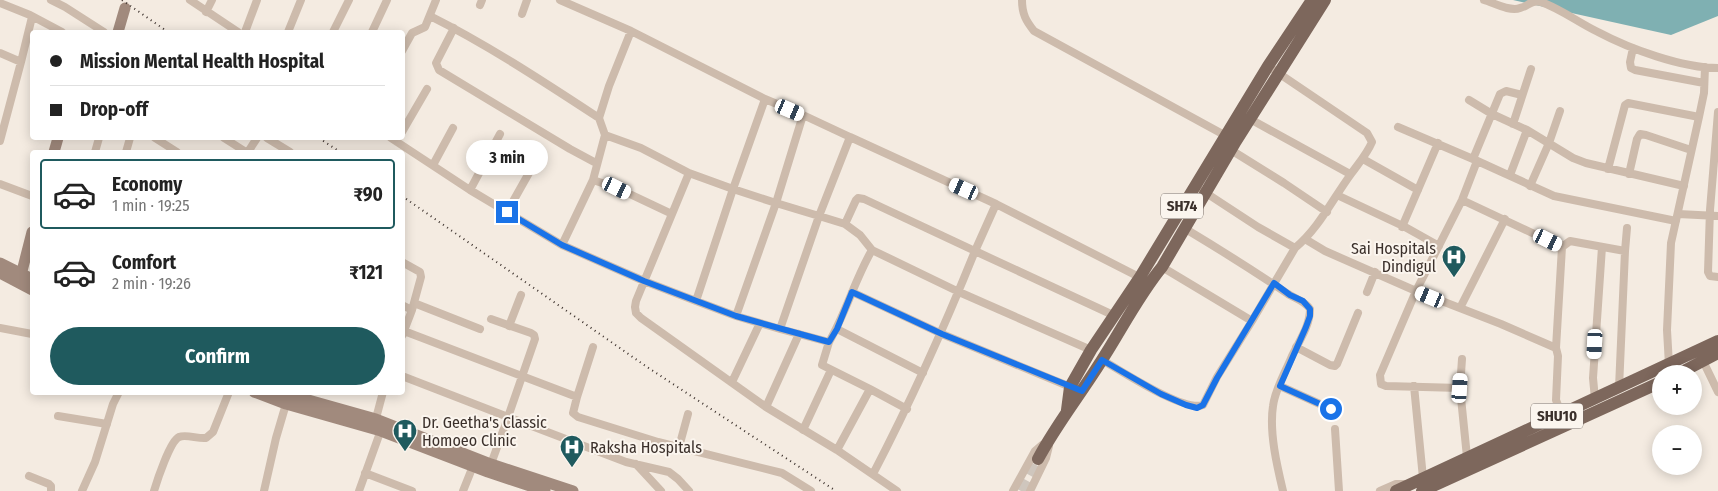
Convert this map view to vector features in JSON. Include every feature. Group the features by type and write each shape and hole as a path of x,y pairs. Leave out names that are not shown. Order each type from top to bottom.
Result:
{"main road":[{"name":"SH74","path":"1231,142 1268,66 1312,0"},
{"name":"SH74","path":"1076,389 1102,360 1144,280 1200,190 1231,142 1250,119 1326,0"},
{"path":"119,30 125,8"},
{"name":"SH74","path":"1038,459 1067,410 1091,350 1113,315 1144,280 1162,266 1184,228 1200,190"},
{"path":"20,278 30,240"},
{"path":"0,263 30,288"},
{"path":"0,273 30,279"},
{"name":"SHU10","path":"1679,365 1718,341"},
{"name":"SHU10","path":"1686,365 1718,353"},
{"name":"SHU10","path":"1423,484 1467,457 1619,388 1652,376"},
{"name":"SHU10","path":"1396,491 1411,484 1423,484 1567,426 1652,386"},
{"path":"262,395 286,404 378,425 473,466 545,491"},
{"path":"289,395 491,464 528,484 573,491"}],"street":[{"path":"51,0 101,30"},
{"path":"190,0 235,30"},
{"path":"206,12 212,0"},
{"path":"246,30 258,0"},
{"path":"289,30 301,0"},
{"path":"334,30 348,0"},
{"path":"373,30 387,0"},
{"path":"405,46 412,34 425,27 436,0"},
{"path":"522,14 528,0"},
{"path":"560,0 631,31 765,99 996,204 1144,280"},
{"path":"1022,0 1025,20 1034,31 1231,142 1327,212"},
{"path":"1484,0 1514,9 1520,9 1531,1 1543,3 1598,33 1633,48 1705,67 1718,68"},
{"path":"0,3 58,30"},
{"path":"430,16 454,28 599,118"},
{"path":"0,141 3,122 32,17"},
{"path":"454,28 436,63 439,70 596,163"},
{"path":"562,245 593,180 605,135 599,118 609,86 631,31"},
{"path":"1633,48 1630,62 1631,68 1634,70 1704,83"},
{"path":"0,53 21,62"},
{"path":"1102,360 1161,394 1197,408 1203,405 1217,378 1295,248 1327,212 1350,174 1363,159 1372,142 1367,133 1268,66"},
{"path":"1672,365 1667,330 1671,242 1704,93 1705,67"},
{"path":"1513,124 1531,69"},
{"path":"405,127 427,88"},
{"path":"1460,388 1386,386 1381,384 1380,375 1416,291 1462,200 1500,94 1506,91 1522,95"},
{"path":"696,301 765,99"},
{"path":"1469,100 1492,114 1527,130 1573,158 1608,169 1684,186"},
{"path":"1608,169 1625,105 1628,103 1699,117"},
{"path":"1530,186 1549,143 1560,111"},
{"path":"1718,112 1714,216 1708,272 1710,276 1718,277"},
{"path":"736,316 776,203 803,115"},
{"path":"1250,119 1350,174"},
{"path":"1398,127 1438,143 1554,196 1677,218 1714,216"},
{"path":"433,165 453,128"},
{"path":"1510,175 1527,130"},
{"path":"470,190 500,134"},
{"path":"1629,174 1637,139 1640,134 1691,150"},
{"path":"605,135 640,148 689,172 733,189 845,224 860,235 872,250 958,292 1091,350"},
{"path":"780,329 819,216 850,137"},
{"path":"158,140 173,150"},
{"path":"227,140 244,150"},
{"path":"270,140 287,150"},
{"path":"397,140 470,190 562,245 644,281 736,316 829,342"},
{"path":"1402,227 1438,143"},
{"path":"507,212 538,157"},
{"path":"1363,159 1418,190"},
{"path":"689,172 635,307 641,318 766,406 837,450 897,491"},
{"path":"593,180 617,188 672,214"},
{"path":"0,184 30,195"},
{"path":"1200,190 1295,248"},
{"path":"1337,195 1439,246"},
{"path":"845,224 856,200 861,198 1113,315"},
{"path":"1462,200 1562,247"},
{"path":"873,474 907,409 942,334 996,204"},
{"path":"1460,308 1505,219"},
{"path":"1184,228 1274,283 1290,295 1303,301 1310,309 1310,316 1306,327 1296,347 1273,406 1272,428 1283,491"},
{"path":"1619,388 1627,228"},
{"path":"1305,239 1325,251 1416,291 1556,348"},
{"path":"1567,426 1556,400 1558,356 1556,348 1562,247 1570,241 1625,251"},
{"path":"1595,399 1593,378 1602,247"},
{"path":"872,250 862,267 837,329 829,342 822,366 907,409"},
{"path":"405,264 420,272 421,277 405,329"},
{"path":"1162,266 1252,321"},
{"path":"1367,292 1375,272"},
{"path":"852,292 942,334 1076,389"},
{"path":"509,326 521,295"},
{"path":"405,306 480,329"},
{"path":"1296,347 1335,366 1358,313"},
{"path":"491,319 531,333 535,339 491,464"},
{"path":"732,382 760,323"},
{"path":"0,328 30,334"},
{"path":"837,329 923,373"},
{"path":"766,406 799,334"},
{"path":"405,335 577,397"},
{"path":"593,347 577,397 574,413 578,417 679,447 782,473 811,491"},
{"path":"1462,359 1460,388 1467,457"},
{"path":"1703,360 1718,392"},
{"path":"803,430 831,370"},
{"path":"405,377 626,462 668,472 678,478 689,491"},
{"path":"1280,386 1331,409"},
{"path":"1414,386 1423,484"},
{"path":"837,450 870,389"},
{"path":"82,491 95,462 116,395"},
{"path":"154,491 175,440 181,436 206,438 213,432 229,395"},
{"path":"359,491 378,425 383,395"},
{"path":"264,491 286,404"},
{"path":"679,447 688,414"},
{"path":"58,416 106,424"},
{"path":"1335,429 1339,491"},
{"path":"1014,491 1035,451 1050,437"},
{"path":"1030,491 1046,458 1050,437"},
{"path":"636,464 661,491"},
{"path":"463,491 473,466"},
{"path":"365,472 412,491"},
{"path":"29,476 49,484 51,491"},
{"path":"1380,491 1396,484 1411,484"}],"water":[{"path":"1513,0 1718,0 1718,16 1671,35"}],"tunnel":[{"path":"1021,491 1038,459"}],"railway":[{"path":"122,0 165,30"},
{"path":"322,140 337,150"},
{"path":"405,198 647,367 836,491"}],"place":[{"name":"Sai Hospitals Dindigul","path":"1454,278"},
{"name":"Dr. Geetha's Classic Homoeo Clinic","path":"405,452"},
{"name":"Raksha Hospitals","path":"572,468"}],"route":[{"path":"507,212 562,245 644,281 736,316 760,323 829,342 837,329 852,292 942,334 1082,391 1102,360 1161,394 1197,408 1203,405 1274,283 1290,295 1303,301 1310,309 1310,316 1306,327 1280,386 1331,409"}]}
